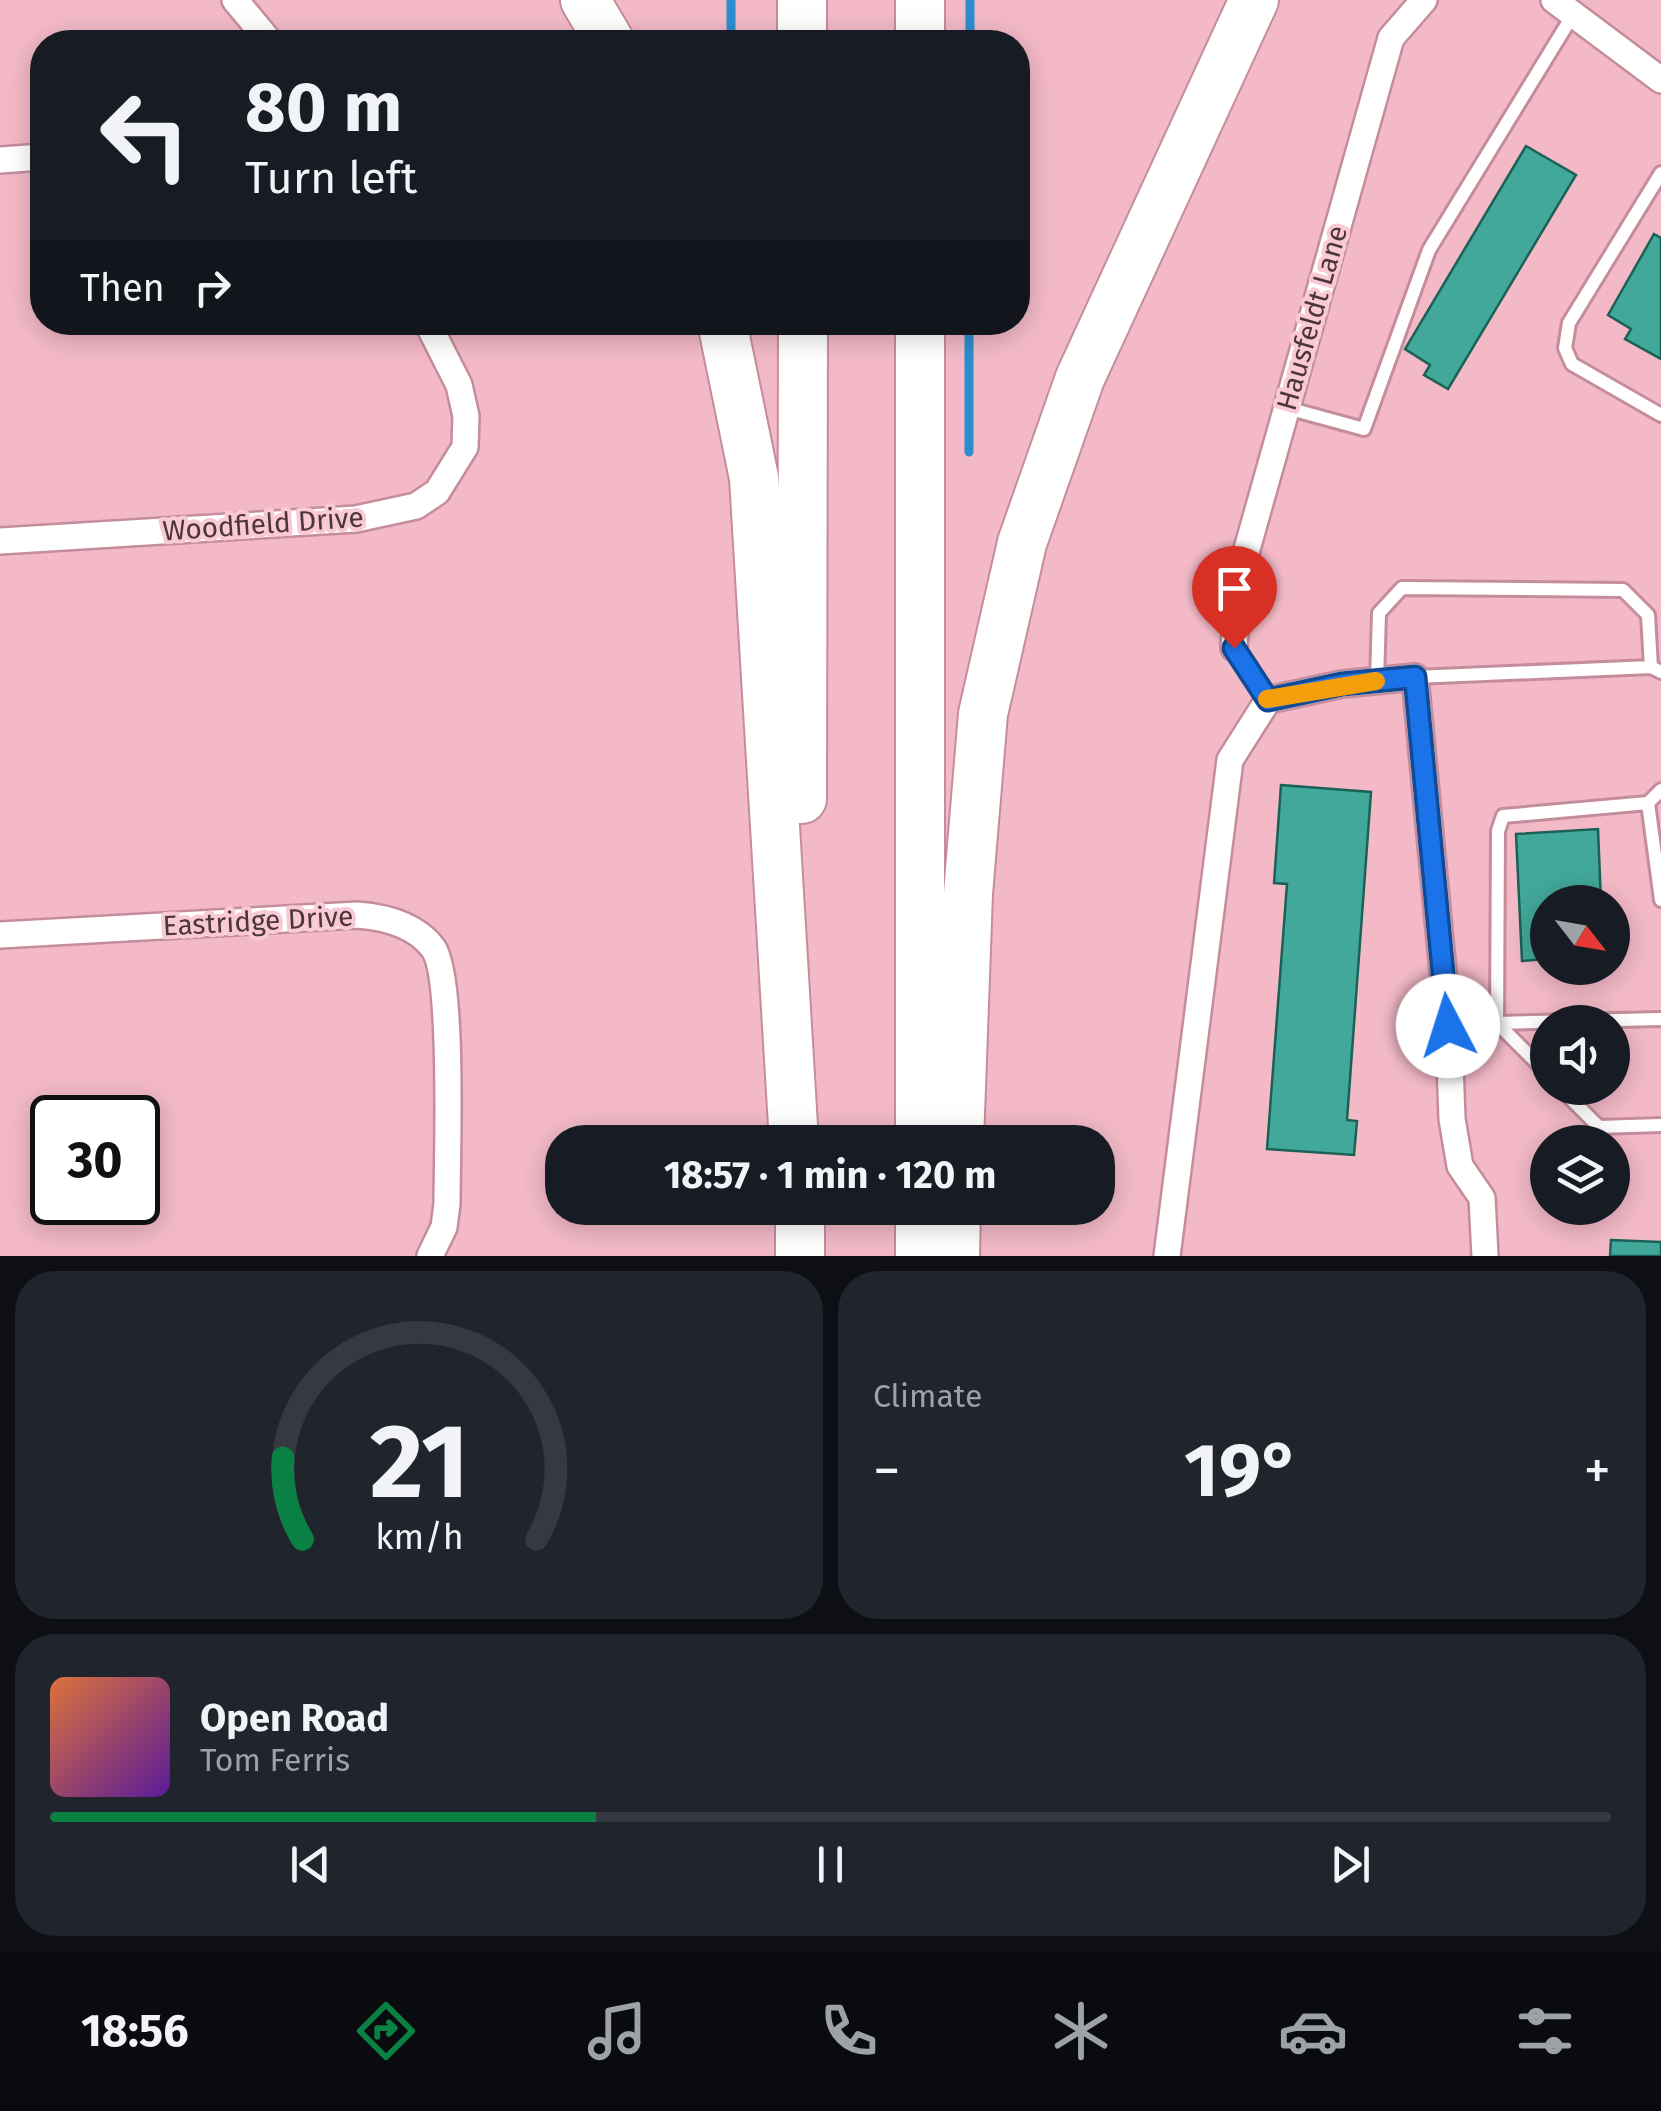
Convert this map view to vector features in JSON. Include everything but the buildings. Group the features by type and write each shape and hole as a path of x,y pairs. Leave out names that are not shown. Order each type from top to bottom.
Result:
{"highway":[{"path":"585,0 603,30"},
{"path":"802,0 802,30"},
{"path":"920,0 920,30"},
{"path":"960,1125 968,894 983,714 1022,543 1080,378 1254,0"},
{"path":"725,335 754,478 796,1125"},
{"path":"797,1125 803,335"},
{"path":"920,335 920,1125"},
{"path":"920,1225 920,1256"},
{"path":"955,1256 956,1225"}],"street":[{"path":"235,0 260,30"},
{"name":"Hausfeldt Lane","path":"1234,648 1238,582 1391,38 1424,0"},
{"path":"1564,6 1661,80"},
{"path":"0,160 30,157"},
{"name":"Woodfield Drive","path":"0,541 389,515 437,492 465,446 466,416 459,385 434,335"},
{"path":"1167,1256 1230,760 1268,700 1415,677 1448,1026 1452,1119 1460,1166 1482,1198 1485,1256"},
{"name":"Eastridge Drive","path":"0,935 356,916 381,917 423,938 436,950 444,996 447,1204 444,1226 430,1256"}],"lane":[{"path":"1287,408 1364,429 1429,250 1564,6"},
{"path":"1661,174 1569,324 1565,348 1572,364 1661,416"},
{"path":"1377,681 1378,613 1402,588 1623,590 1648,615 1656,669 1415,677"},
{"path":"1234,648 1268,700"},
{"path":"1530,1056 1497,1023 1498,831 1503,816 1648,803 1661,790"},
{"path":"1648,803 1661,900"},
{"path":"1448,1026 1661,1019"},
{"path":"1577,1105 1599,1127 1661,1125"}],"waterway":[{"path":"731,0 731,30"},
{"path":"970,0 970,30"},
{"path":"969,335 969,452"}],"slow traffic":[{"path":"1267,699 1376,681"}],"route":[{"path":"1234,648 1268,700 1342,684 1415,677 1448,1026"}]}
